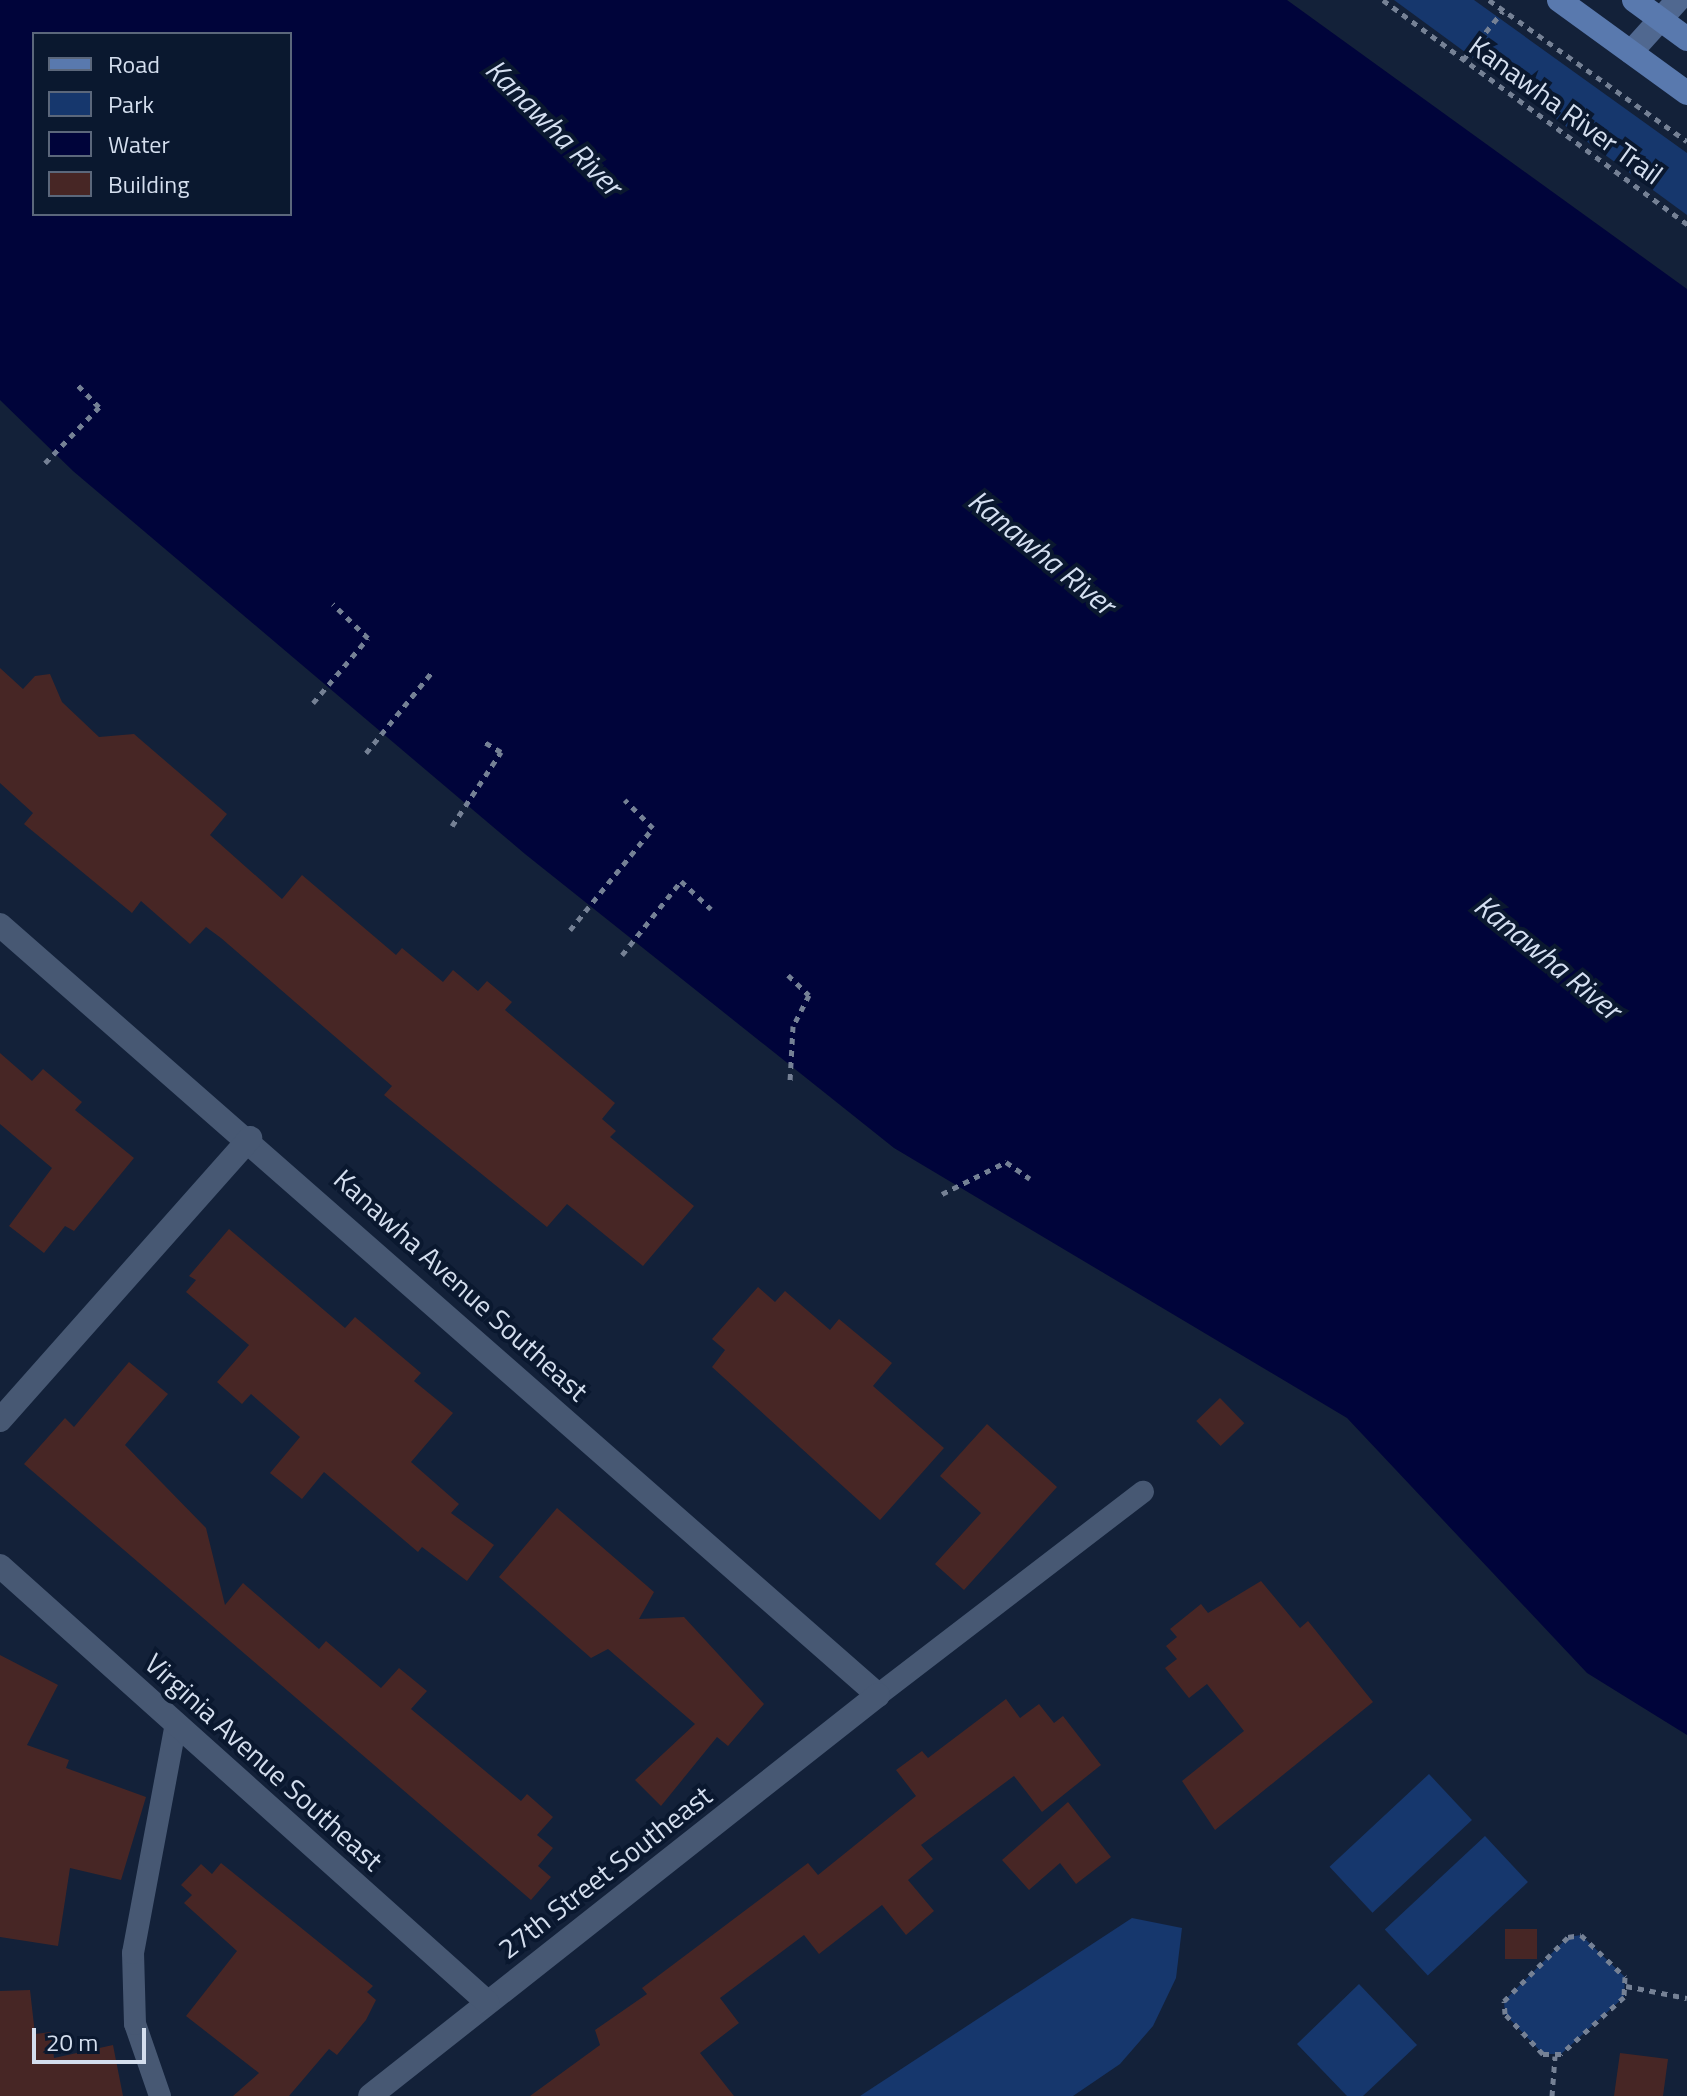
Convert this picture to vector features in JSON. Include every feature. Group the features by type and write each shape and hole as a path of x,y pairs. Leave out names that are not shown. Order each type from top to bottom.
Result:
{"main road":[{"path":"1559,0 1687,93"},
{"path":"1634,0 1687,39"}],"street":[{"path":"1631,52 1678,0"},
{"name":"Kanawha Avenue Southeast","path":"0,925 250,1138 878,1695"},
{"path":"0,1420 250,1138"},
{"name":"Virginia Avenue Southeast","path":"0,1566 487,2002"},
{"name":"27th Street Southeast","path":"370,2096 878,1695"}],"lane":[{"path":"878,1695 1143,1492"},
{"path":"160,2096 135,2024 133,1953 176,1723"}],"path":[{"name":"Kanawha River Trail","path":"1383,0 1687,224"},
{"path":"1489,0 1687,141"},
{"path":"1463,60 1503,11"},
{"path":"45,463 99,407 78,385"},
{"path":"313,703 368,638 333,604"},
{"path":"366,753 432,672"},
{"path":"452,826 501,752 483,741"},
{"path":"570,930 653,828 625,800"},
{"path":"622,955 681,881 711,909"},
{"path":"788,975 809,995 793,1026 790,1082"},
{"path":"942,1194 975,1171 1006,1162 1030,1179"},
{"path":"1555,2056 1543,2054 1505,2014 1504,2001 1568,1937 1592,1941 1626,1986 1687,1998"},
{"path":"1552,2096 1555,2056 1624,1997 1626,1986"}],"green space":[{"path":"1394,0 1474,0 1687,153 1687,215"},
{"path":"1429,1774 1472,1820 1373,1913 1330,1867"},
{"path":"1485,1836 1528,1882 1428,1976 1385,1929"},
{"path":"1132,1918 1182,1928 1176,1978 1153,2026 1120,2064 1073,2096 860,2096"},
{"path":"1581,1935 1625,1977 1624,1997 1561,2054 1543,2054 1505,2014 1504,2001 1568,1937"},
{"path":"1359,1984 1417,2045 1363,2096 1347,2096 1297,2044"}],"water":[{"name":"Kanawha River","path":"0,0 1287,0 1687,289 1687,1735 1587,1673 1347,1418 894,1148 525,854 73,471 0,400"}],"building":[{"path":"0,668 23,689 35,676 50,674 62,702 99,737 134,734 227,814 210,835 282,899 302,875 396,955 402,948 443,982 453,970 478,991 487,981 512,1002 505,1010 615,1103 602,1119 616,1131 610,1137 694,1206 643,1266 567,1204 547,1227 384,1095 392,1086 221,938 206,927 190,944 141,901 132,913 24,824 33,813 0,783"},
{"path":"0,1053 32,1081 43,1069 82,1102 75,1110 134,1158 74,1231 65,1226 44,1253 9,1226 52,1168 0,1124"},
{"path":"229,1229 345,1328 355,1317 421,1373 414,1381 453,1413 411,1462 459,1504 451,1513 494,1545 467,1581 422,1547 418,1552 324,1472 302,1499 270,1473 300,1437 251,1394 242,1404 217,1382 249,1345 186,1292 196,1280 189,1276"},
{"path":"758,1287 775,1302 785,1291 830,1330 839,1319 892,1363 873,1386 944,1448 880,1520 712,1367 725,1350 712,1339"},
{"path":"129,1362 168,1394 125,1445 206,1528 225,1605 243,1583 319,1649 326,1641 381,1688 399,1668 427,1691 411,1709 521,1801 527,1794 553,1817 537,1835 553,1848 538,1866 551,1877 531,1900 24,1464 65,1418 74,1427"},
{"path":"1220,1398 1244,1423 1221,1446 1196,1421"},
{"path":"987,1424 1057,1487 964,1590 935,1564 981,1513 940,1476"},
{"path":"557,1508 654,1592 639,1619 684,1617 764,1704 728,1746 717,1737 661,1806 635,1780 695,1724 608,1649 591,1658 499,1577"},
{"path":"1261,1581 1300,1628 1308,1621 1373,1702 1215,1830 1182,1781 1244,1731 1207,1684 1189,1698 1165,1668 1177,1659 1166,1646 1177,1637 1170,1629 1201,1604 1208,1613"},
{"path":"0,1655 58,1685 27,1745 69,1760 66,1768 146,1797 121,1880 70,1868 58,1946 0,1937"},
{"path":"1006,1699 1020,1718 1039,1704 1054,1723 1063,1716 1101,1765 1042,1812 1014,1776 921,1845 933,1859 908,1880 934,1911 906,1935 882,1905 819,1954 804,1935 720,1998 739,2023 700,2053 734,2096 530,2096 600,2045 595,2030 647,1994 642,1988 808,1863 818,1875 916,1796 896,1770 922,1751 928,1758"},
{"path":"1068,1802 1111,1857 1076,1884 1060,1863 1029,1890 1002,1860"},
{"path":"221,1863 373,1986 367,1992 376,2000 366,2020 337,2055 329,2049 289,2096 233,2096 259,2073 186,2016 237,1951 184,1903 192,1895 181,1885 201,1864 212,1874"},
{"path":"1505,1929 1537,1929 1537,1959 1505,1959"},
{"path":"30,1990 35,2034 51,2032 54,2058 113,2045 123,2096 0,2096 0,1991"},
{"path":"1620,2053 1668,2059 1663,2096 1614,2096"}]}
